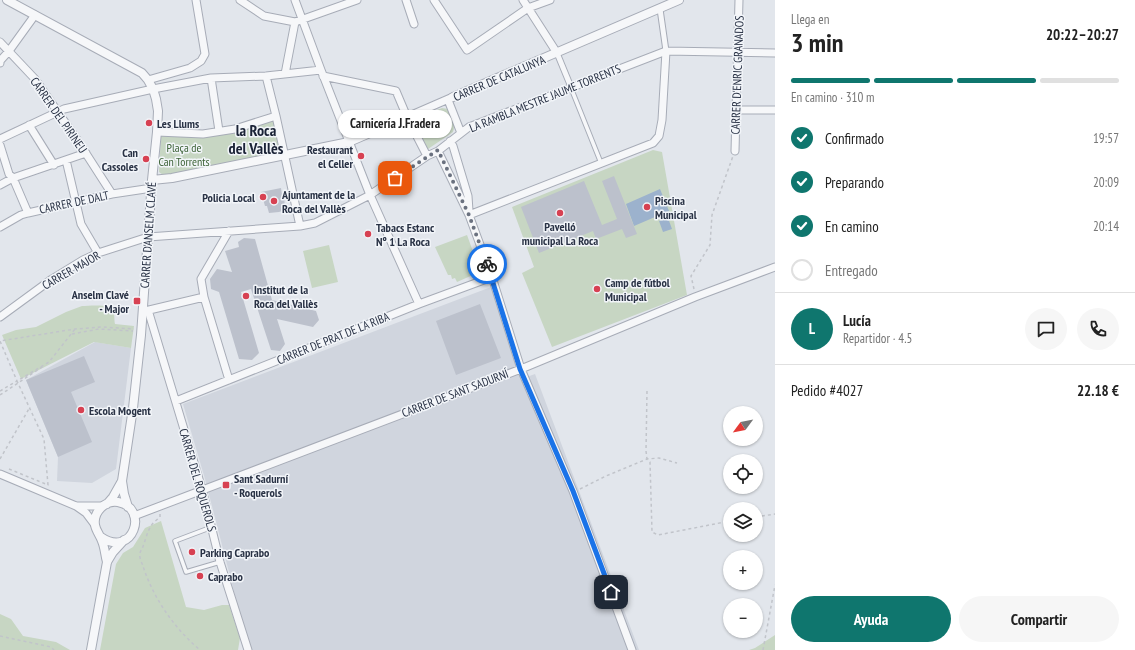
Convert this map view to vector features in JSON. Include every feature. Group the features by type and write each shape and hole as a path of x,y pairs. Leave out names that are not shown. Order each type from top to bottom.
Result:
{"street":[{"name":"CARRER D'ANSELM CLAVÉ","path":"7,0 142,73 153,89 156,99 158,111 157,132 148,237 145,311 122,481"},
{"path":"148,80 190,68 201,62 205,54 196,0"},
{"path":"240,0 264,16 298,21 357,0"},
{"path":"295,0 298,21 322,73 370,194 419,304"},
{"path":"406,0 414,24"},
{"path":"434,0 467,50 528,8 550,0"},
{"path":"523,0 557,53 571,87"},
{"name":"CARRER DE CATALUNYA","path":"152,184 172,178 350,142 679,0"},
{"name":"CARRER D'ENRIC GRANADOS","path":"735,151 739,0"},
{"path":"469,215 653,143 659,136 662,120 666,51 660,9"},
{"path":"0,63 35,15"},
{"path":"285,74 298,21"},
{"name":"CARRER DEL PIRINEU","path":"0,42 35,79 86,153 112,194"},
{"name":"LA RAMBLA MESTRE JAUME TORRENTS","path":"148,237 300,226 315,223 370,194 438,150 469,126 666,51 775,52"},
{"path":"0,139 64,109 153,89 211,78 322,73 396,91 407,117 427,156"},
{"path":"266,76 300,226"},
{"path":"211,78 219,131"},
{"path":"451,98 461,133"},
{"path":"736,110 775,110"},
{"path":"157,132 203,134 235,129 276,116"},
{"path":"29,126 54,165"},
{"path":"450,141 453,146 468,196 469,215"},
{"path":"0,145 9,174 13,178 28,212"},
{"path":"438,150 469,215 492,277 520,369 573,491 632,650"},
{"path":"0,185 13,178 86,153"},
{"path":"66,160 80,224 98,253"},
{"name":"CARRER DE DALT","path":"0,227 28,212 152,184"},
{"path":"228,231 201,279 204,297 229,380"},
{"name":"CARRER MAJOR","path":"0,317 52,279 83,260 98,253 148,237"},
{"name":"CARRER DE SANT SADURNÍ","path":"134,516 520,369 695,297 775,267"},
{"name":"CARRER DE PRAT DE LA RIBA","path":"176,401 419,304 492,277"},
{"path":"145,311 204,297"},
{"name":"CARRER DEL ROQUEROLS","path":"145,311 176,401 202,489 220,562 248,650"},
{"path":"0,474 76,506 86,513 95,525"},
{"path":"76,506 105,505 120,503 128,507 133,512 136,523 135,528 129,537 124,540 116,543 107,541 97,532 95,525 97,513 105,505 113,497 122,481"},
{"path":"122,481 128,507"},
{"path":"91,650 107,562 101,537"},
{"path":"107,562 124,540"}],"lane":[{"path":"571,87 601,163"},
{"path":"212,527 174,540 186,572 220,562"}],"path":[{"path":"695,297 691,276 710,245 712,215 735,151"},
{"path":"7,468 48,485 44,439 0,341 75,329 102,327 136,329"},
{"path":"0,395 49,362 75,329"},
{"path":"0,391 18,382 50,362 72,333 99,329 133,332"},
{"path":"647,391 646,450 647,459 650,462 652,532 658,535 723,522"},
{"path":"0,459 30,407"},
{"path":"573,491 647,459 659,458 678,462"},
{"path":"157,507 160,517 153,522 150,527 148,536 140,554 146,576 159,602 178,628 192,644 200,650"},
{"path":"763,516 775,514"},
{"path":"763,650 775,585"},
{"path":"0,636 54,650"}],"shaded area":[{"path":"491,287 524,378 535,374 639,650 249,650 205,479 183,404"},
{"name":"Escola Mogent","path":"95,342 131,348 116,469 92,483 57,481 58,457 26,380"}],"green space":[{"path":"442,108 448,109 454,123 453,132 428,149 426,148 416,123 418,118"},
{"name":"Plaça de Can Torrents","path":"276,119 282,154 166,177 159,172 161,132 203,134"},
{"path":"653,150 662,152 687,295 552,347 522,273 534,267 512,207"},
{"path":"467,235 479,268 475,274 457,282 455,278 452,279 451,275 448,275 435,247"},
{"path":"329,245 338,282 312,288 303,251"},
{"path":"82,306 104,306 111,308 114,313 115,324 134,326 131,348 94,342 21,379 2,335 16,330 36,327"},
{"path":"161,521 186,607 204,610 222,605 229,605 240,638 238,650 100,650 116,564 123,553 133,547 145,528"},
{"path":"0,614 11,619 23,636 56,642 70,650 0,650"},
{"path":"775,635 775,650 749,650 755,648"}],"water":[{"name":"Piscina Municipal","path":"660,189 669,211 634,226 626,204"},
{"path":"668,218 672,229 663,232 659,221"}],"building":[{"name":"Pavelló municipal La Roca","path":"614,176 637,234 626,238 622,229 596,239 593,231 539,253 521,207 584,181 602,225 617,219 602,181"},
{"name":"Ajuntament de la Roca del Vallès","path":"281,188 282,195 284,195 285,210 269,213 267,206 265,206 261,192"},
{"name":"Institut de la Roca del Vallès","path":"244,238 255,239 272,300 316,311 319,320 313,327 277,319 285,344 280,351 271,350 251,289 241,292 259,353 252,360 239,359 219,292 211,289 210,279 217,269 232,272 225,251 239,247 238,242"},
{"path":"480,304 501,358 456,375 436,321"},
{"path":"84,356 95,382 71,392 92,442 58,457 26,380"}],"way so far":[{"path":"395,178 438,150 469,215 487,264"}],"place":[{"name":"Les Llums","path":"149,123"},
{"name":"Restaurant el Celler","path":"361,156"},
{"name":"Can Cassoles","path":"146,159"},
{"name":"Carnicería J.Fradera","path":"395,178"},
{"name":"Policia Local","path":"263,197"},
{"name":"Ajuntament de la Roca del Vallès","path":"274,201"},
{"name":"Piscina Municipal","path":"647,207"},
{"name":"Pavelló municipal La Roca","path":"560,213"},
{"name":"Tabacs Estanc Nº 1 La Roca","path":"368,234"},
{"name":"Camp de fútbol Municipal","path":"597,289"},
{"name":"Institut de la Roca del Vallès","path":"246,296"},
{"name":"Anselm Clavé - Major","path":"137,301"},
{"name":"Escola Mogent","path":"81,410"},
{"name":"Sant Sadurní - Roquerols","path":"226,485"},
{"name":"Parking Caprabo","path":"192,552"},
{"name":"Caprabo","path":"200,576"}],"district":[{"name":"la Roca del Vallès","path":"256,139"}],"route":[{"path":"487,264 520,369 573,491 611,592"}]}
